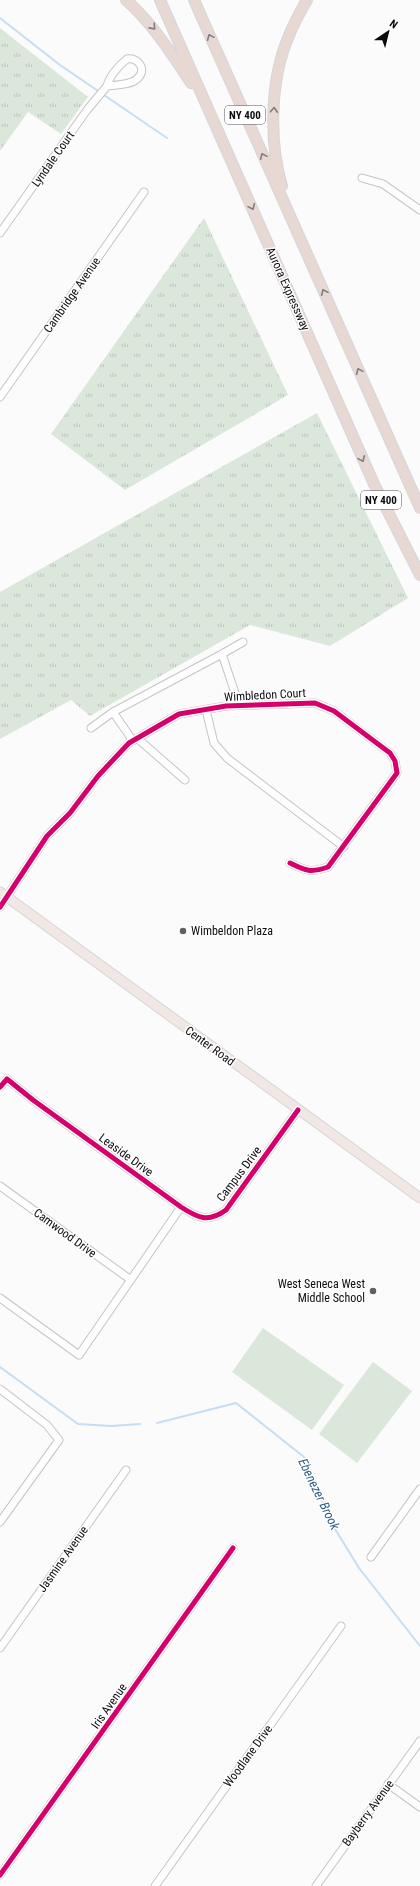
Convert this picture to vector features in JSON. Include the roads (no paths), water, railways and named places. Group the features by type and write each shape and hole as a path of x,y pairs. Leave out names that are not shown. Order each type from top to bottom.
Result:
{"highway":[{"path":"126,0 159,34 208,108"},
{"name":"Aurora Expressway","path":"160,0 374,484 420,575"},
{"name":"NY 400","path":"194,0 420,508"},
{"path":"296,230 277,170 274,146 274,118 277,79 282,55 294,24 307,0"}],"main road":[{"name":"Center Road","path":"3,895 420,1198"}],"street":[{"name":"Lyndale Court","path":"0,233 123,62 131,58 139,62 141,73 139,78 132,82 107,86"},
{"path":"362,178 383,184 420,210"},
{"name":"Cambridge Avenue","path":"0,396 144,192"},
{"path":"91,728 113,712 243,642"},
{"path":"222,654 239,705"},
{"name":"Wimbledon Court","path":"0,906 3,895 47,836 70,813 98,776 135,739 178,714 239,705 315,703 334,711 390,753 397,773 328,867 305,871 290,863"},
{"path":"206,710 214,743 227,758 344,847"},
{"path":"113,712 135,739 185,780"},
{"name":"Leaside Drive","path":"0,1087 6,1079 181,1207"},
{"name":"Campus Drive","path":"181,1207 193,1215 206,1218 213,1218 226,1210 298,1110"},
{"name":"Camwood Drive","path":"0,1186 131,1280"},
{"path":"0,1298 79,1355 181,1207"},
{"path":"0,1389 47,1425 59,1440 0,1522"},
{"name":"Jasmine Avenue","path":"0,1648 126,1470"},
{"path":"371,1557 420,1489"},
{"name":"Iris Avenue","path":"0,1876 233,1548"},
{"name":"Woodlane Drive","path":"155,1886 341,1626"},
{"name":"Bayberry Avenue","path":"316,1886 420,1740"},
{"path":"388,1784 420,1807"}],"waterway":[{"path":"0,18 60,65 167,138"},
{"name":"Ebenezer Brook","path":"0,1367 78,1424 111,1426 140,1424"},
{"name":"Ebenezer Brook","path":"157,1423 236,1403 304,1457 332,1524 359,1568 420,1646"}],"place":[{"name":"Wimbeldon Plaza","path":"183,931"},
{"name":"West Seneca West Middle School","path":"373,1291"}]}
